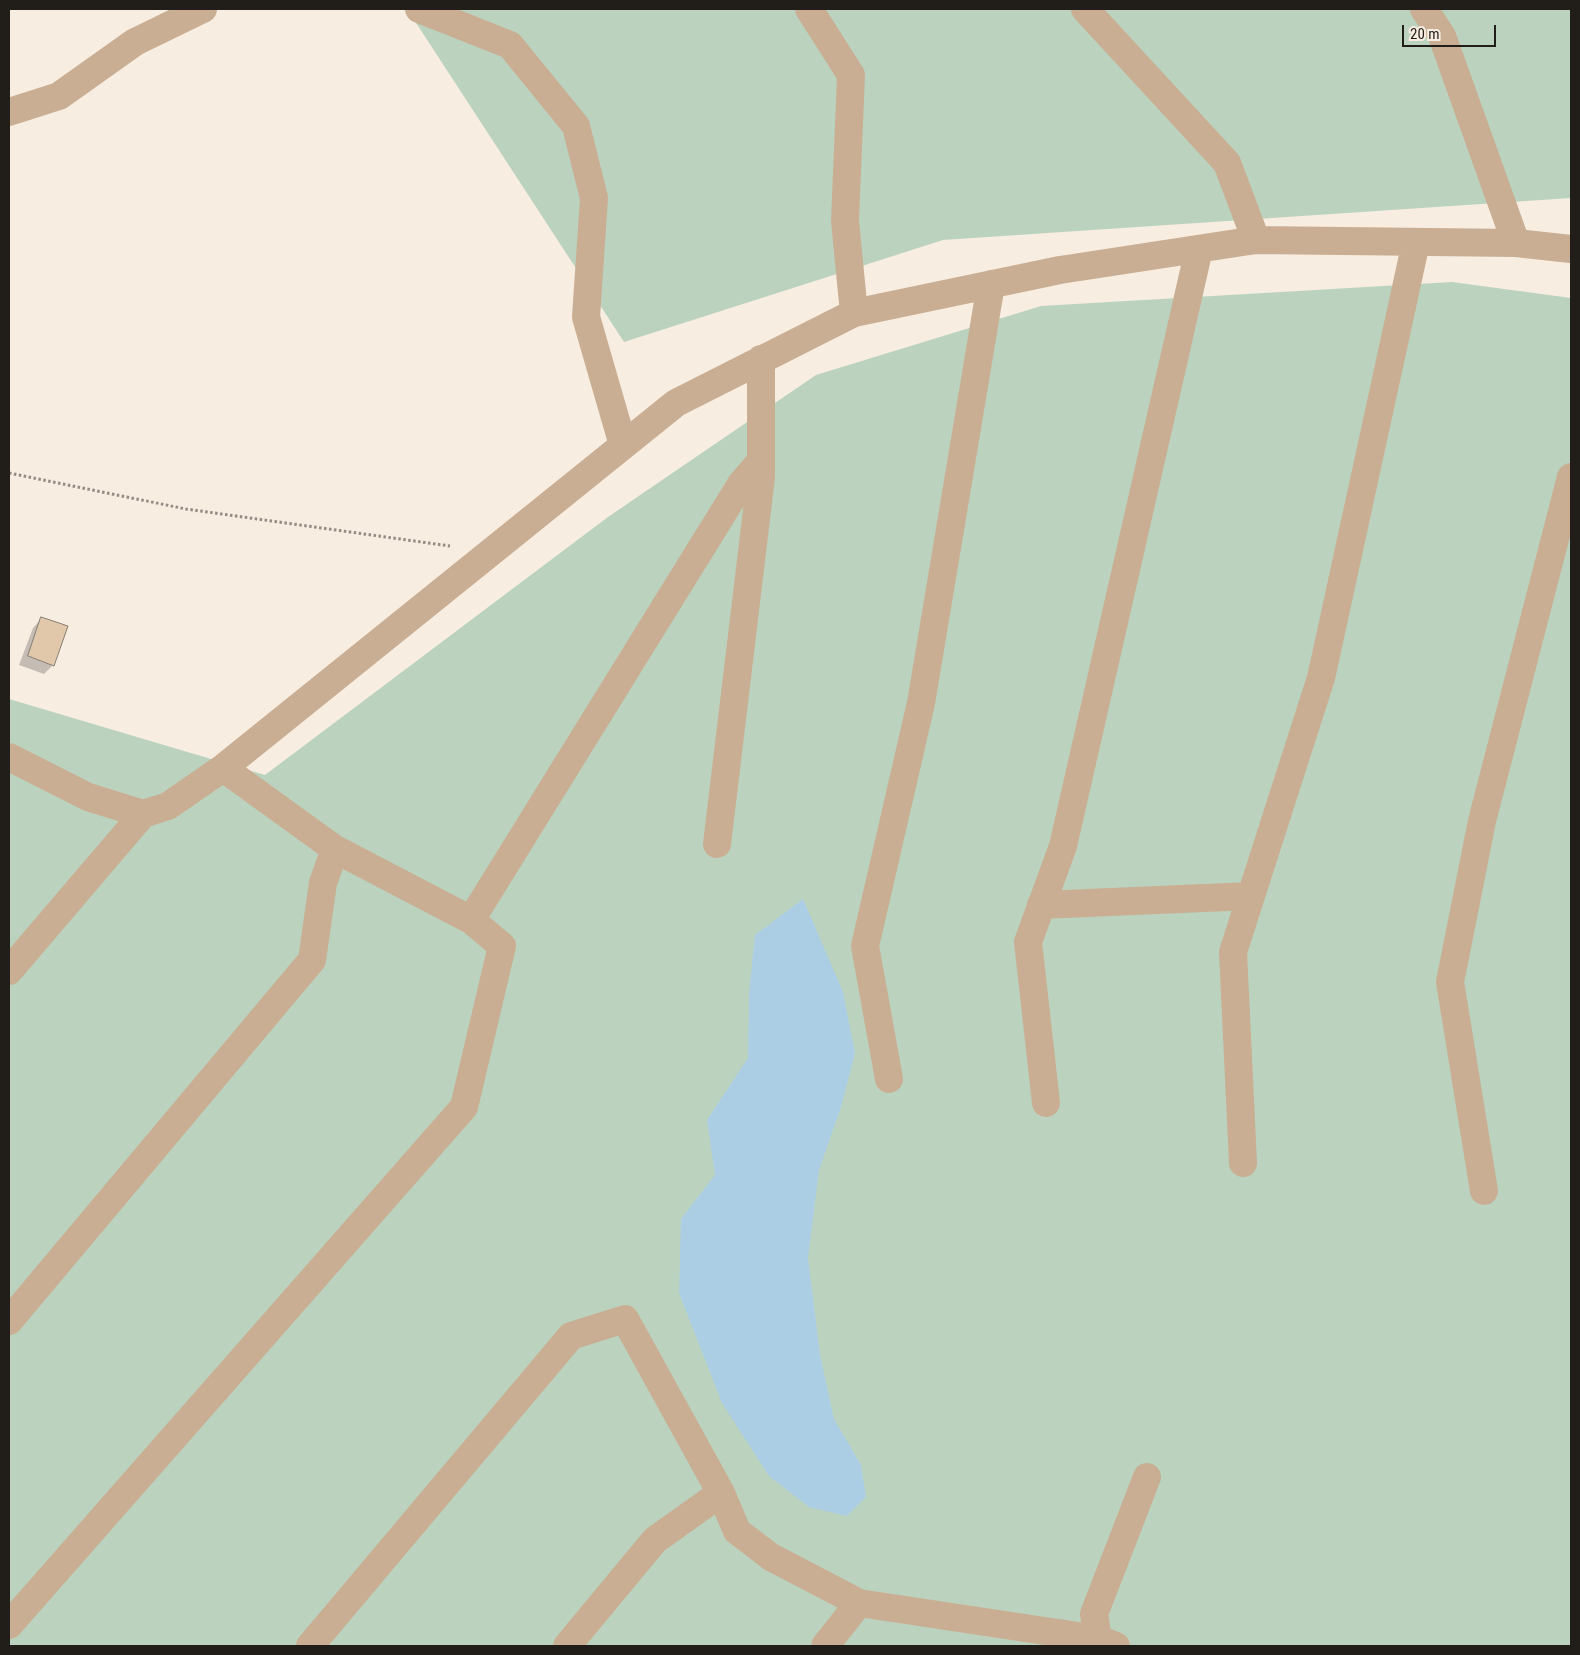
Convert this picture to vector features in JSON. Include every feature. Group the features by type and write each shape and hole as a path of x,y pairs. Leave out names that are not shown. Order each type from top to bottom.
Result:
{"street":[{"path":"9,112 59,96 135,42 203,9"},
{"path":"419,9 510,45 576,126 594,198 586,317 623,444"},
{"path":"809,9 851,75 845,221 854,313"},
{"path":"1085,9 1227,163 1256,240"},
{"path":"1424,9 1442,36 1516,243"},
{"path":"9,971 143,814 168,806 223,768 676,403 854,313 1060,270 1256,240 1516,243 1571,249"},
{"path":"1243,1163 1233,952 1320,678 1416,242"},
{"path":"1046,1103 1028,942 1063,846 1199,249"},
{"path":"889,1080 865,946 922,703 991,284"},
{"path":"717,844 760,487 761,359"},
{"path":"472,920 741,484 761,461"},
{"path":"1484,1191 1450,982 1482,821 1571,478"},
{"path":"9,757 88,797 143,814"},
{"path":"9,1625 464,1107 502,946 472,920 334,849 223,768"},
{"path":"9,1321 312,960 323,883 334,849"},
{"path":"1041,905 1251,896"},
{"path":"310,1646 571,1336 625,1319 721,1494 737,1531 770,1557 860,1604 1102,1644 1094,1614 1147,1477"},
{"path":"567,1646 655,1540 721,1494"},
{"path":"825,1646 860,1604"}],"path":[{"path":"9,473 186,509 490,551"}],"green space":[{"path":"407,9 1571,9 1571,198 943,240 624,342"},
{"path":"1452,282 1571,298 1571,1646 9,1646 9,699 265,775 608,517 816,375 1041,306"}],"water":[{"path":"803,899 843,992 855,1053 841,1107 819,1170 808,1258 820,1355 834,1419 861,1465 866,1497 847,1516 809,1507 769,1476 722,1403 679,1293 681,1219 715,1175 707,1120 748,1058 749,993 755,935"}],"building":[{"path":"41,617 68,626 54,666 28,656"}]}
